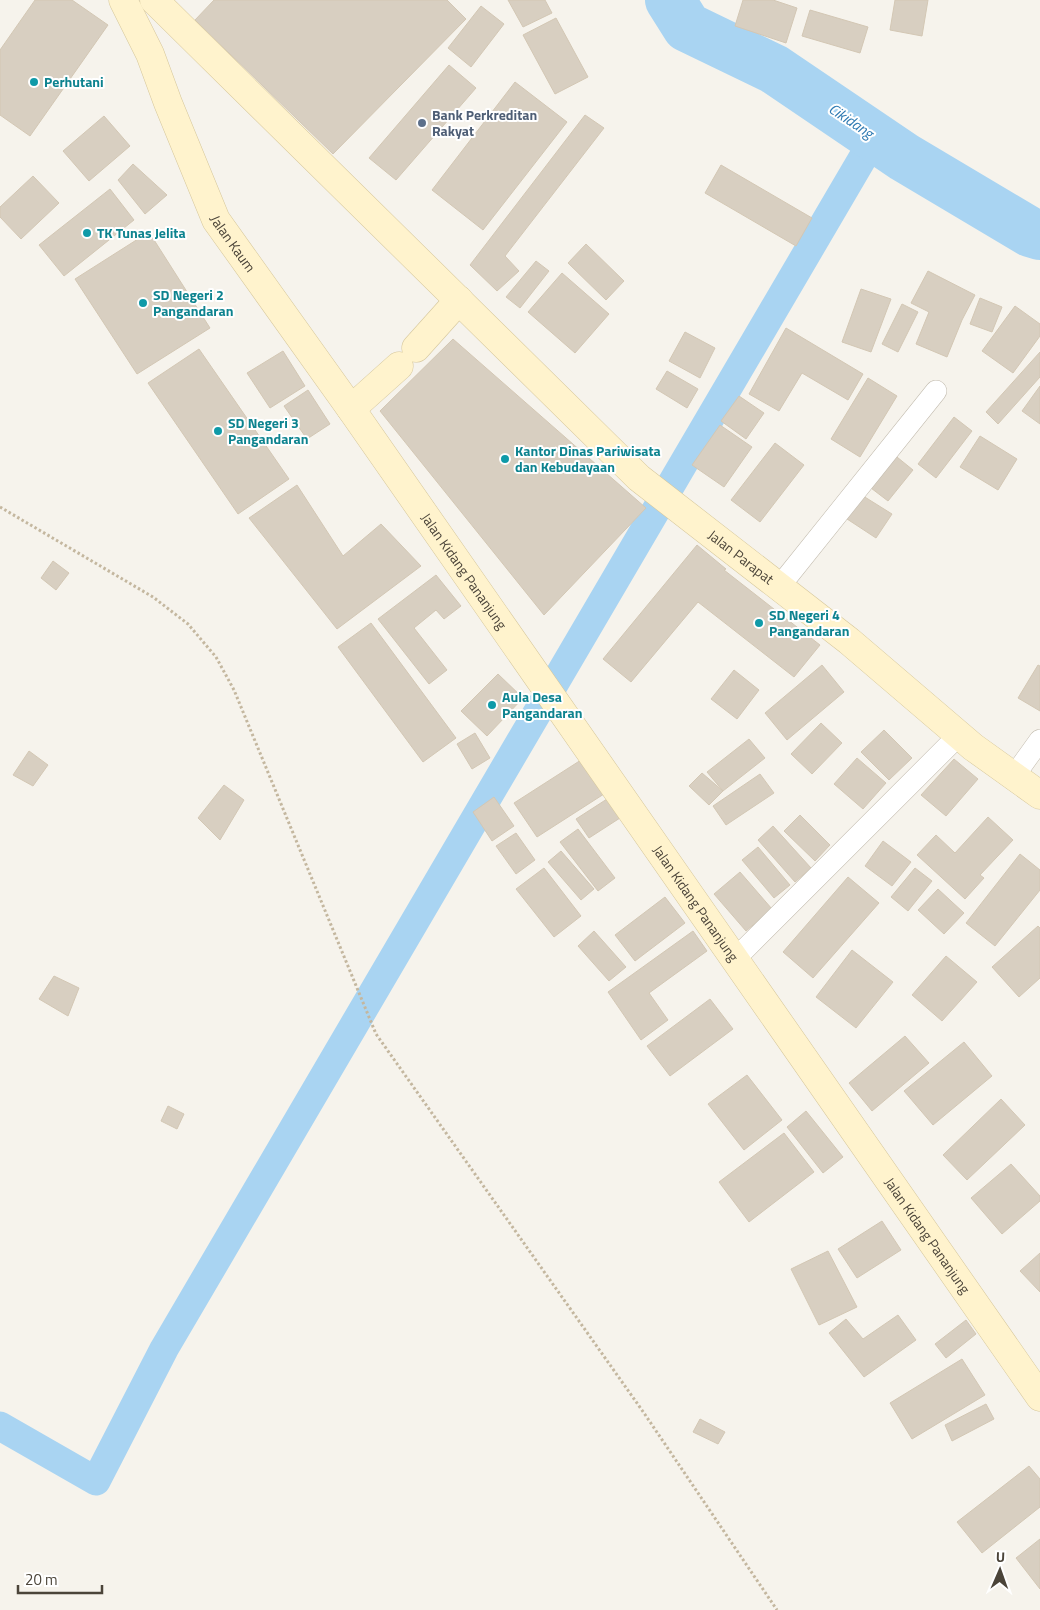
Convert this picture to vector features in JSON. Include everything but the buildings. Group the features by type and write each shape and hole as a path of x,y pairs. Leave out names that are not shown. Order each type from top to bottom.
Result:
{"street":[{"name":"Jalan Kaum","path":"123,0 150,54 216,220 351,409"},
{"path":"154,0 459,300 408,357 351,409"},
{"name":"Jalan Parapat","path":"459,300 640,478 849,641 960,735 1040,795"},
{"path":"780,587 936,391"},
{"name":"Jalan Kidang Pananjung","path":"351,409 1040,1397"},
{"path":"735,959 960,735"},
{"path":"1014,776 1040,740"}],"path":[{"path":"0,507 153,597 188,624 216,657 234,690 376,1034 644,1413 777,1610"}],"waterway":[{"name":"Cikidang","path":"670,0 687,27 774,69 904,157 1030,232 1040,235"},
{"path":"0,1426 96,1481 164,1349 875,137"}],"place":[{"name":"Perhutani","path":"34,82"},
{"name":"Bank Perkreditan Rakyat","path":"422,123"},
{"name":"TK Tunas Jelita","path":"87,233"},
{"name":"SD Negeri 2 Pangandaran","path":"143,303"},
{"name":"SD Negeri 3 Pangandaran","path":"218,431"},
{"name":"Kantor Dinas Pariwisata dan Kebudayaan","path":"505,459"},
{"name":"SD Negeri 4 Pangandaran","path":"759,623"},
{"name":"Aula Desa Pangandaran","path":"492,705"}]}
